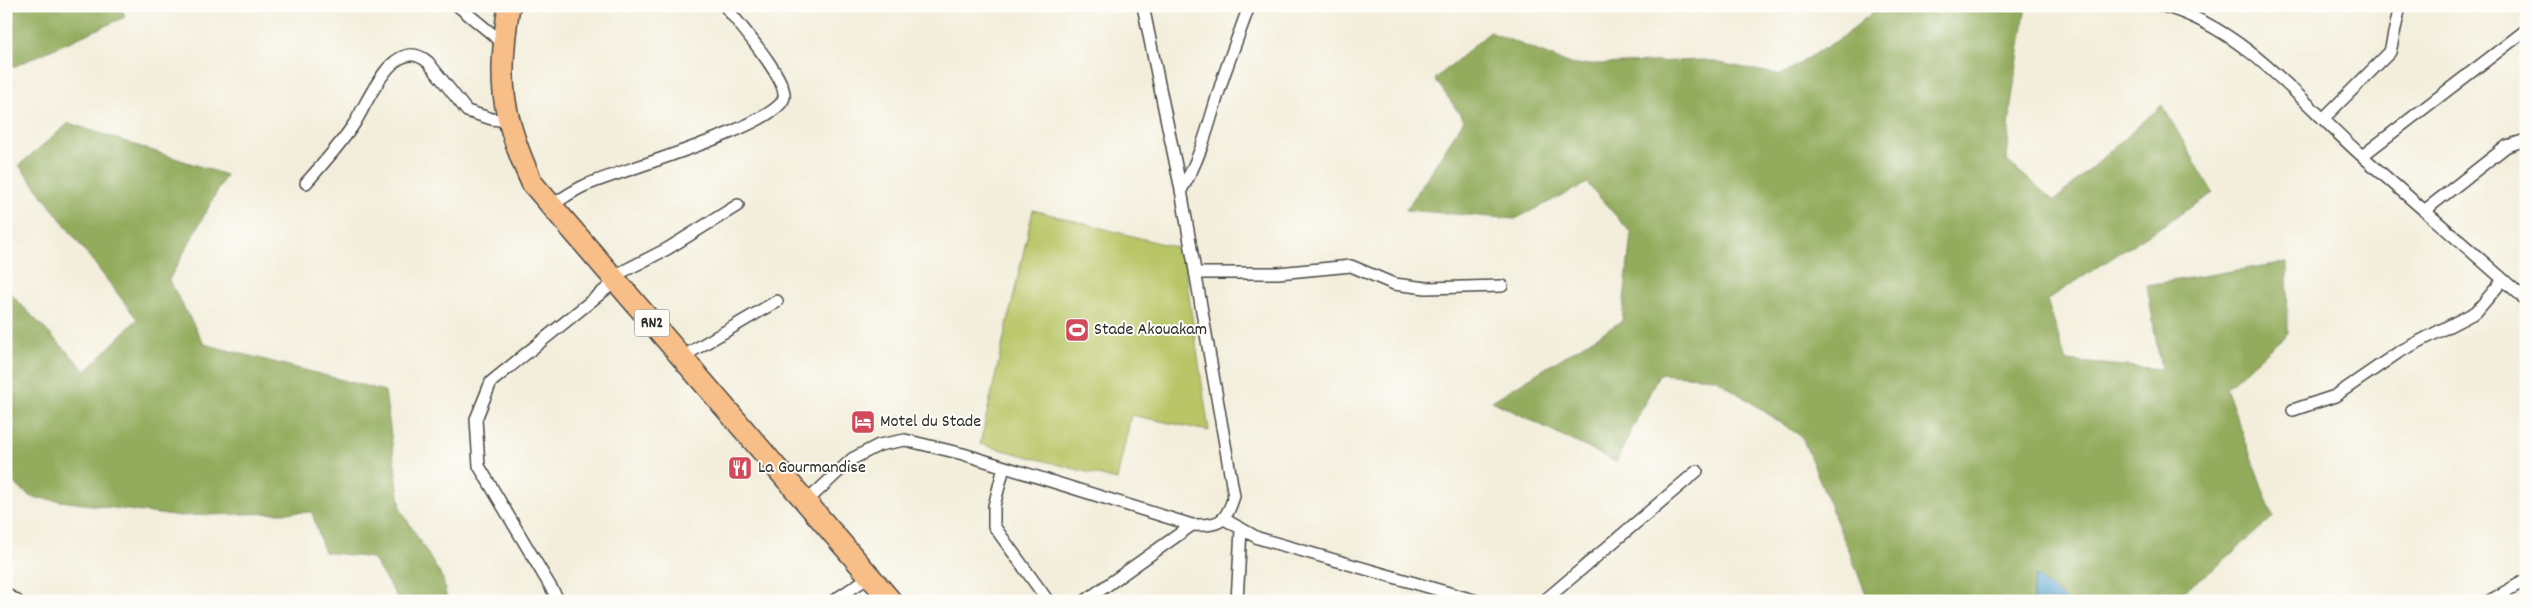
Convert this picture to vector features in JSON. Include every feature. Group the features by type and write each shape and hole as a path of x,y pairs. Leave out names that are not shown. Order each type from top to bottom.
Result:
{"highway":[{"name":"RN2","path":"509,6 503,43 502,86 507,121 532,183 891,601"}],"street":[{"path":"458,6 503,43"},
{"path":"550,206 584,186 684,151 764,117 782,104 785,95 775,72 725,6"},
{"path":"807,501 852,459 879,445 905,440 1004,467 1192,525 1212,526 1224,519 1234,496 1166,107 1143,6"},
{"path":"1181,190 1190,176 1206,136 1224,76 1249,6"},
{"path":"2163,6 2194,19 2243,48 2279,77 2362,156 2526,300"},
{"path":"2323,119 2390,52 2400,6"},
{"path":"2362,156 2524,35"},
{"path":"306,183 355,122 376,84 386,71 399,58 407,55 422,57 428,62 467,111 492,119 507,121"},
{"path":"2424,210 2507,146 2526,140"},
{"path":"559,601 478,466 476,419 491,382 614,279 738,205"},
{"path":"1196,273 1278,273 1351,266 1394,284 1434,288 1502,286"},
{"path":"2293,410 2336,396 2399,352 2476,312 2503,280"},
{"path":"682,358 777,301"},
{"path":"1004,467 994,506 994,526 1048,601"},
{"path":"1544,601 1697,471"},
{"path":"1224,519 1258,538 1477,601"},
{"path":"1086,601 1192,525"},
{"path":"1237,601 1241,530"},
{"path":"834,601 869,577"},
{"path":"2489,601 2526,580"},
{"path":"6,594 18,601"}],"green space":[{"path":"6,6 121,6 125,17 6,70"},
{"path":"1880,6 2026,6 2011,104 2007,161 2054,201 2162,105 2213,193 2047,300 2066,361 2161,369 2147,285 2287,262 2288,333 2226,388 2273,517 2215,568 2170,601 2066,601 2035,575 2033,601 1869,601 1802,437 1715,378 1659,374 1616,462 1492,401 1622,321 1631,233 1587,183 1515,219 1406,210 1464,120 1435,79 1490,32 1573,65 1704,60 1781,75 1844,36"},
{"path":"69,123 226,175 169,280 204,344 385,391 401,510 443,579 447,601 394,601 397,597 372,558 324,552 312,512 174,516 31,497 6,477 6,289 86,371 137,319 19,165"},
{"name":"Stade Akouakam","path":"1033,210 1182,249 1209,431 1131,415 1117,480 980,444"}],"water":[{"path":"2035,575 2066,601 2033,601"}],"place":[{"name":"Stade Akouakam","path":"1077,330"},
{"name":"Motel du Stade","path":"863,422"},
{"name":"La Gourmandise","path":"740,468"}]}
